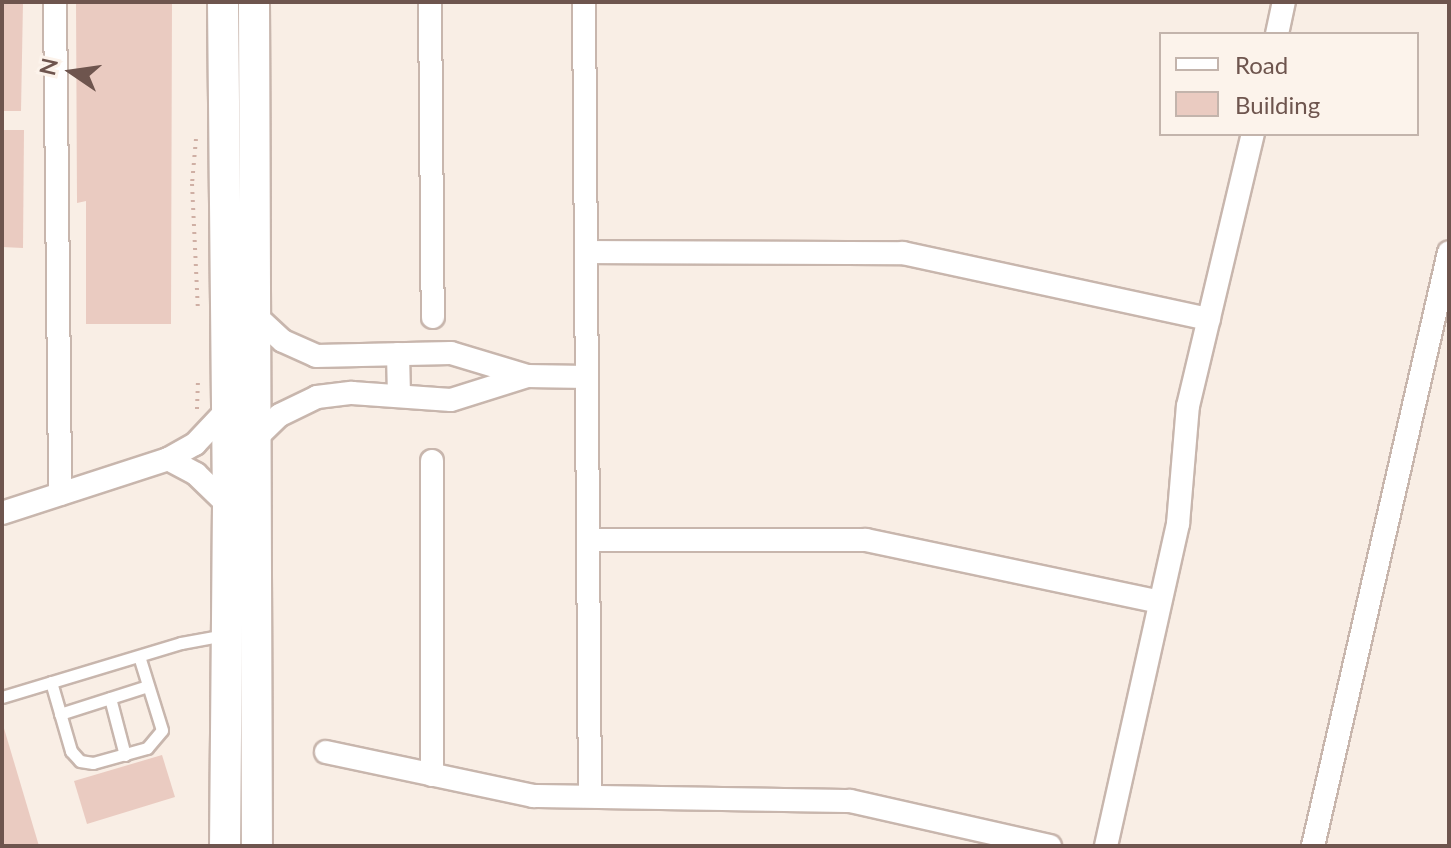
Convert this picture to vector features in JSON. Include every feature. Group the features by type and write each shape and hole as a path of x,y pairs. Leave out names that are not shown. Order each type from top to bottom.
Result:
{"street":[{"path":"55,2 60,494"},
{"path":"223,2 228,505 225,846"},
{"path":"254,2 258,436 257,846"},
{"path":"430,2 433,317"},
{"path":"584,2 590,796"},
{"path":"1277,32 1284,2"},
{"path":"1106,846 1180,508 1188,406 1253,136"},
{"path":"586,252 903,253 1209,319"},
{"path":"1313,846 1445,289 1449,252"},
{"path":"257,317 283,341 316,356 451,353 527,376 587,377"},
{"path":"398,354 399,396"},
{"path":"258,436 280,415 317,397 465,399 527,376"},
{"path":"2,513 168,459 195,444 226,411"},
{"path":"168,459 208,483 228,505"},
{"path":"432,461 432,775"},
{"path":"588,540 875,541 1160,602"},
{"path":"326,752 533,796 828,799 1050,846"}],"lane":[{"path":"2,697 139,656 227,635"},
{"path":"51,682 71,751 80,761 125,755 153,746 160,736 139,656"},
{"path":"60,714 148,686"},
{"path":"110,698 125,755"}],"building":[{"path":"2,2 23,2 21,111 2,111"},
{"path":"76,2 172,2 171,324 86,324 86,201 77,203"},
{"path":"2,130 24,130 23,248 2,247"},
{"path":"3,725 39,846 2,846"},
{"path":"162,755 175,797 87,824 74,781"}]}
